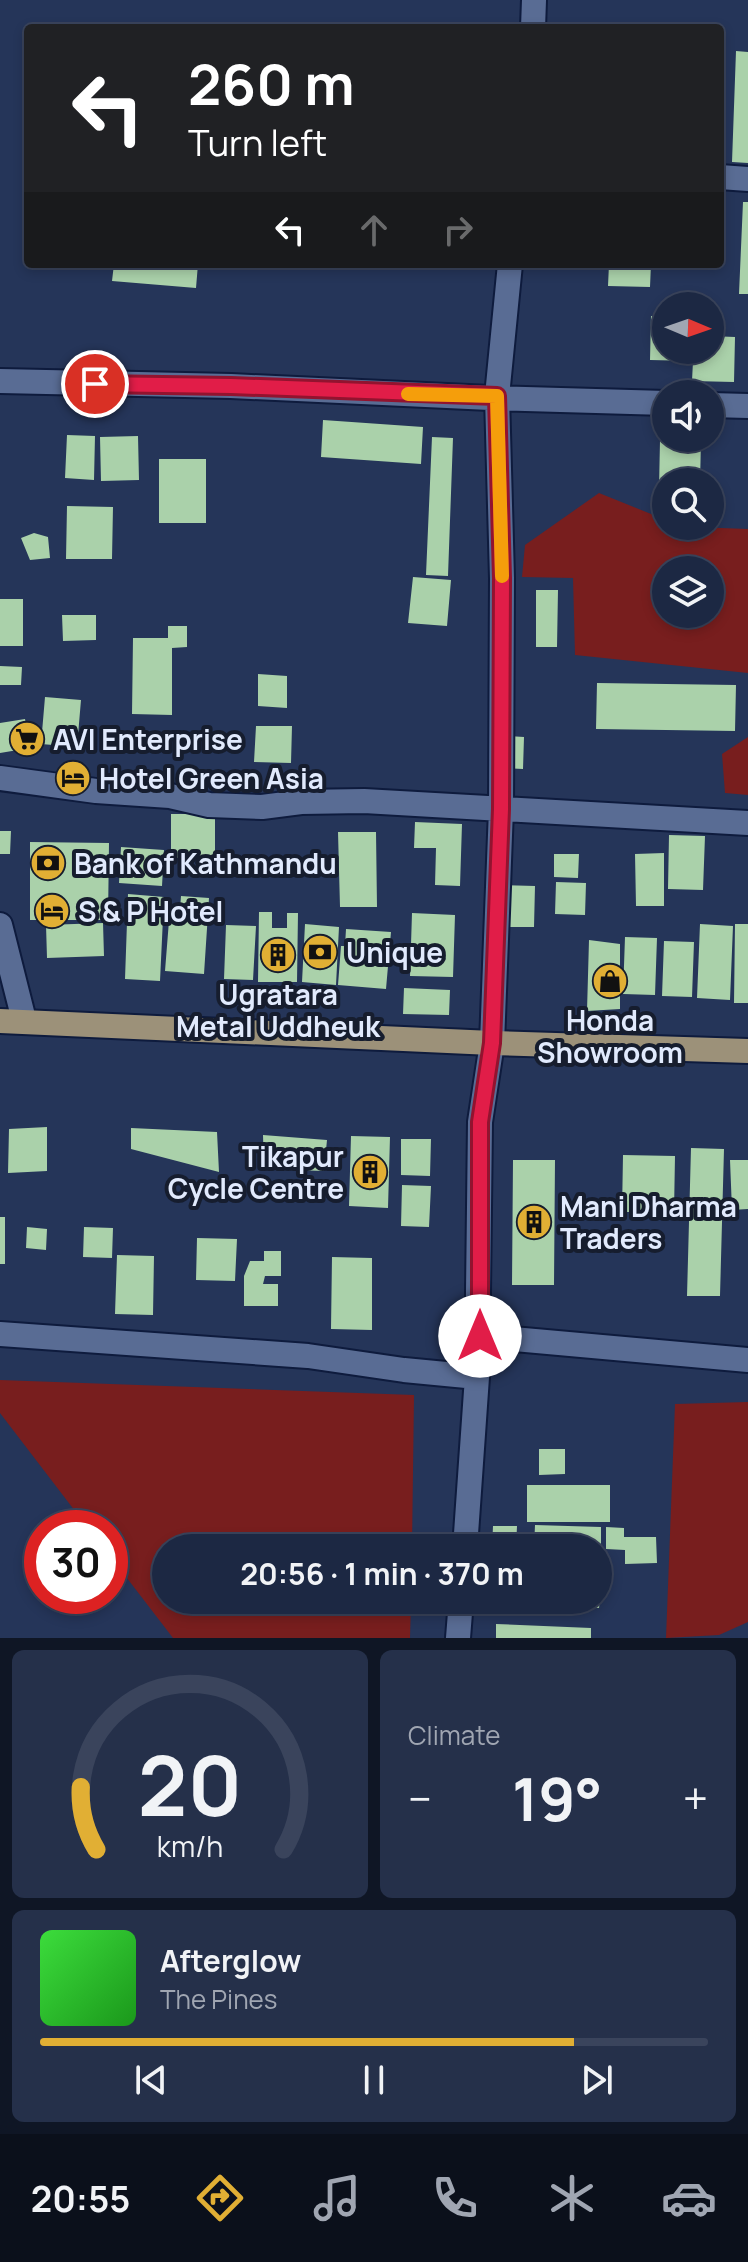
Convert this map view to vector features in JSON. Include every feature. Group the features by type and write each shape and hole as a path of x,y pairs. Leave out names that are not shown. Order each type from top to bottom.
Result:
{"main road":[{"path":"12,1020 492,1043 748,1051"}],"street":[{"path":"533,24 534,0"},
{"path":"724,177 748,179"},
{"path":"466,1534 480,1336 480,1122 492,1043 501,809 502,578 497,396 510,268"},
{"path":"0,381 231,386 652,402"},
{"path":"724,405 748,406"},
{"path":"0,778 96,791 170,796 209,805 262,807 301,802 364,801 445,803 748,823"},
{"path":"0,925 12,1020"},
{"path":"0,1334 308,1356 477,1377"},
{"path":"480,1336 748,1360"},
{"path":"458,1638 460,1614"}],"shaded area":[{"path":"599,493 652,514 652,540 724,540 724,528 748,529 748,673 575,655 573,578 522,577 525,545"},
{"path":"748,737 748,795 725,793 722,754"},
{"path":"0,1380 414,1395 412,1534 152,1534 152,1611 128,1579 128,1510 74,1510 0,1413"},
{"path":"748,1402 748,1622 719,1635 666,1638 675,1404"},
{"path":"155,1614 411,1614 410,1638 173,1638"}],"building":[{"path":"736,51 748,52 748,163 732,162"},
{"path":"743,202 748,202 748,294 739,294"},
{"path":"114,268 198,268 196,288 112,281"},
{"path":"609,268 651,268 650,287 608,286"},
{"path":"651,316 652,360 650,360"},
{"path":"724,337 735,337 734,382 692,380 693,364 724,364"},
{"path":"323,420 423,427 421,464 321,457"},
{"path":"67,435 95,436 94,480 65,478"},
{"path":"138,436 139,480 101,481 100,437"},
{"path":"432,437 453,438 448,576 426,575"},
{"path":"660,452 701,452 700,468 659,468"},
{"path":"159,459 206,459 206,523 159,523"},
{"path":"67,506 113,507 112,559 66,559"},
{"path":"34,533 48,537 50,558 30,560 21,538"},
{"path":"413,577 451,580 447,626 408,623"},
{"path":"536,590 558,590 557,647 536,647"},
{"path":"0,599 23,599 23,646 0,646"},
{"path":"62,615 96,615 96,640 63,641"},
{"path":"168,626 187,626 187,647 172,648 172,715 132,714 133,638 168,638"},
{"path":"0,666 22,667 21,685 0,685"},
{"path":"258,674 287,676 287,708 258,706"},
{"path":"597,683 736,685 735,731 596,729"},
{"path":"45,697 81,700 77,747 41,744"},
{"path":"25,719 30,748 0,753 0,723"},
{"path":"256,726 292,726 291,763 254,762"},
{"path":"506,736 524,737 523,769 504,768"},
{"path":"171,814 215,814 215,858 171,858"},
{"path":"415,822 462,824 460,886 435,885 436,848 414,848"},
{"path":"0,831 11,831 10,854 0,854"},
{"path":"338,832 376,832 377,907 340,907"},
{"path":"669,835 705,836 703,890 668,889"},
{"path":"30,842 109,843 108,920 30,920"},
{"path":"121,847 164,850 162,886 119,883"},
{"path":"664,853 664,906 636,906 635,854"},
{"path":"554,854 579,854 578,878 554,877"},
{"path":"556,882 586,883 585,915 555,914"},
{"path":"503,885 535,886 534,927 501,927"},
{"path":"128,894 164,897 160,981 125,979"},
{"path":"181,896 209,898 204,974 165,971 170,908 180,909"},
{"name":"Ugratara Metal Uddheuk","path":"259,912 272,912 272,928 287,928 287,913 298,913 297,982 258,982"},
{"path":"412,913 455,915 453,977 410,976"},
{"path":"103,923 104,956 47,958 46,925"},
{"path":"305,924 339,927 336,985 302,982"},
{"path":"700,924 733,926 730,1000 697,998"},
{"path":"735,924 748,924 748,1003 734,1003"},
{"path":"226,925 256,926 253,980 224,979"},
{"path":"346,929 391,932 386,989 338,985 341,946 345,946"},
{"path":"625,937 657,938 655,995 623,994"},
{"path":"589,940 620,944 620,1009 587,1011"},
{"path":"664,941 694,942 692,997 662,996"},
{"path":"404,988 450,990 449,1015 403,1014"},
{"path":"47,1127 47,1171 8,1173 9,1129"},
{"path":"131,1128 217,1132 219,1172 131,1149"},
{"path":"263,1135 327,1140 324,1171 264,1169"},
{"name":"Tikapur Cycle Centre","path":"351,1136 390,1137 388,1208 349,1206"},
{"path":"401,1139 431,1139 430,1176 401,1175"},
{"path":"691,1148 724,1149 720,1296 687,1296"},
{"path":"623,1155 675,1156 674,1212 622,1212"},
{"name":"Mani Dharma Traders","path":"513,1160 555,1160 554,1285 512,1285"},
{"path":"730,1160 748,1160 748,1209 732,1210"},
{"path":"402,1185 431,1186 429,1227 401,1226"},
{"path":"0,1217 5,1217 5,1264 0,1264"},
{"path":"27,1227 47,1229 46,1250 26,1248"},
{"path":"84,1227 113,1228 112,1258 83,1257"},
{"path":"197,1238 237,1239 235,1281 196,1280"},
{"path":"264,1251 281,1251 281,1276 265,1276 263,1284 278,1284 278,1306 244,1306 244,1276 250,1261 264,1261"},
{"path":"117,1255 154,1256 153,1315 115,1314"},
{"path":"332,1257 372,1258 372,1330 331,1329"},
{"path":"539,1449 565,1449 565,1474 539,1475"},
{"path":"527,1485 610,1485 610,1522 527,1522"},
{"path":"535,1525 601,1527 601,1534 535,1534"},
{"path":"493,1526 517,1526 517,1534 493,1534"},
{"path":"606,1527 624,1528 624,1537 656,1537 657,1563 625,1564 625,1550 612,1549 612,1534 606,1534"},
{"path":"496,1624 591,1628 591,1638 496,1638"}],"slow traffic":[{"path":"408,394 497,396 502,576"}],"place":[{"name":"AVI Enterprise","path":"27,739"},
{"name":"Hotel Green Asia","path":"73,778"},
{"name":"Bank of Kathmandu","path":"48,863"},
{"name":"S & P Hotel","path":"52,911"},
{"name":"Unique","path":"320,952"},
{"name":"Ugratara Metal Uddheuk","path":"278,955"},
{"name":"Honda Showroom","path":"610,981"},
{"name":"Tikapur Cycle Centre","path":"370,1172"},
{"name":"Mani Dharma Traders","path":"534,1222"}],"route":[{"path":"95,384 497,396 502,578 501,809 492,1043 480,1122 480,1336"}]}
